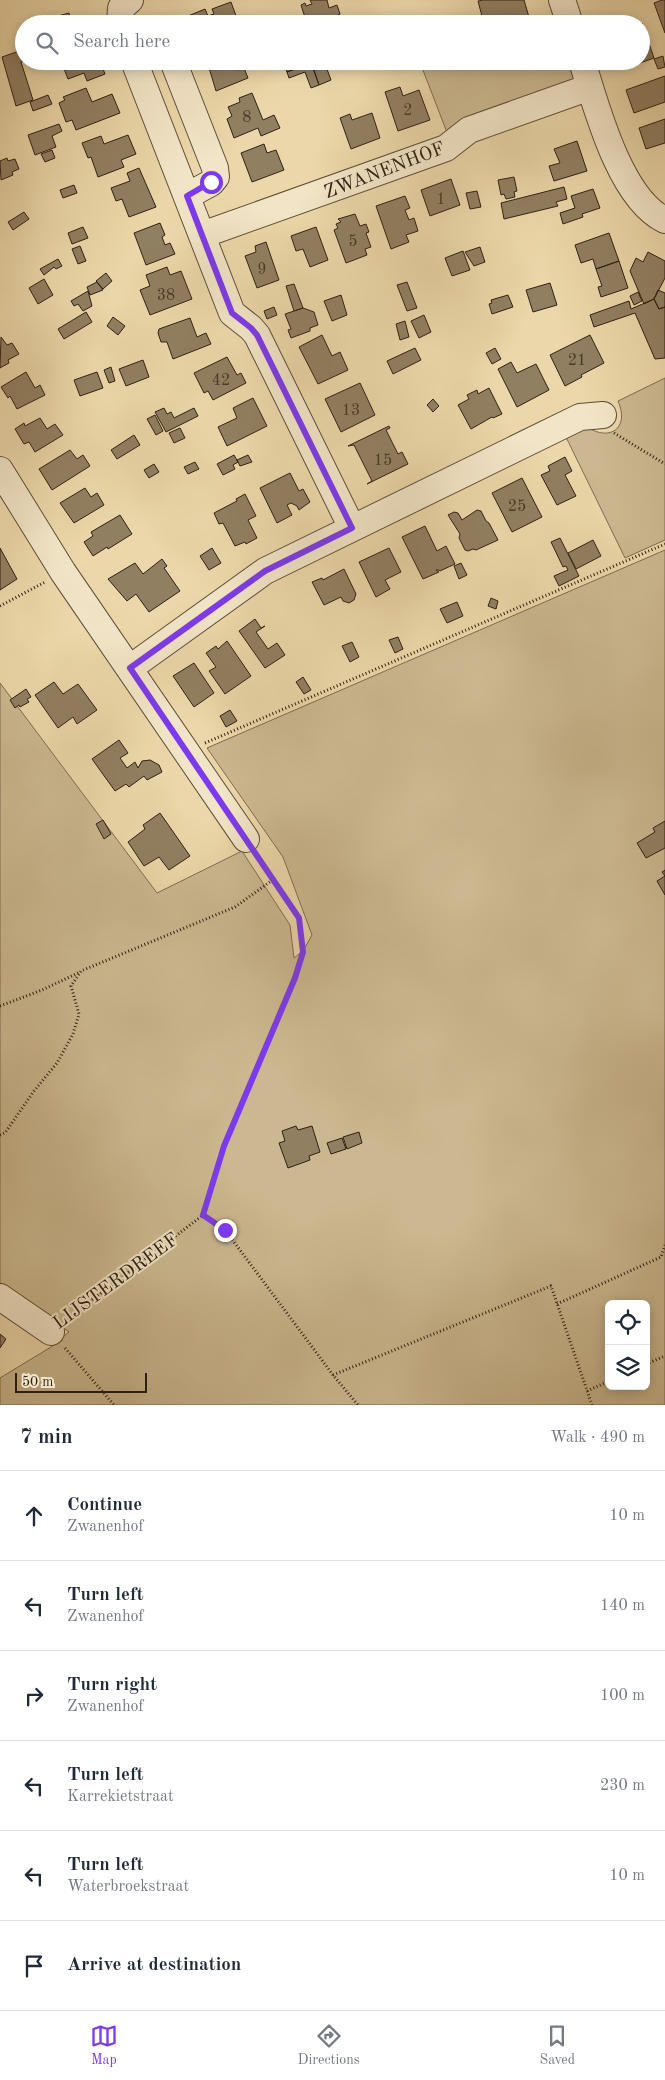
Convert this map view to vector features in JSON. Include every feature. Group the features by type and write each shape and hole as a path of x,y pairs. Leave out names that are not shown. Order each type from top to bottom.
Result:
{"street":[{"path":"121,15 121,8 130,0"},
{"path":"138,70 232,313 257,335 352,528"},
{"path":"177,70 215,168 216,177 187,196"},
{"path":"585,70 615,155 627,182 644,204 665,220"},
{"name":"ZWANENHOF","path":"202,235 446,148 469,130 590,87"},
{"path":"130,668 265,571 580,417 603,415"},
{"path":"0,470 63,572 246,839"},
{"name":"LIJSTERDREEF","path":"0,1297 51,1332"}],"path":[{"path":"603,415 611,431 665,464"},
{"path":"186,751 665,544"},
{"path":"0,606 63,572"},
{"path":"246,839 299,918 303,952 295,978 224,1146 203,1215 225,1230 333,1375 358,1405"},
{"path":"0,1006 42,990 81,971 235,907 274,879"},
{"path":"0,1135 5,1133 34,1091 57,1063 72,1034 79,1014 71,986 81,971"},
{"name":"LIJSTERDREEF","path":"51,1332 203,1215"},
{"path":"557,1304 661,1257 665,1245"},
{"path":"333,1375 551,1286 592,1405"},
{"path":"51,1332 114,1405"},
{"path":"650,1362 665,1356"},
{"path":"587,1392 605,1384"}],"shaded area":[{"path":"423,70 576,70 580,83 448,135"},
{"path":"665,378 665,540 625,558 564,433 587,427 603,433 616,430 620,425 621,419 618,401"},
{"path":"665,550 665,1405 0,1405 0,1378 51,1347 69,1332 0,1283 0,683 157,893 242,851 290,925 294,958 303,951 312,935 283,857 207,748"}],"building":[{"path":"310,0 327,0 329,8 337,5 340,14 304,15 301,5 305,3 306,6 312,4"},
{"path":"524,0 528,15 482,15 478,1"},
{"path":"665,0 665,33 654,3"},
{"path":"231,2 236,15 211,15 214,14 212,9"},
{"path":"205,9 208,15 190,15"},
{"path":"650,46 654,58 650,59"},
{"path":"15,52 15,70 24,70 33,100 16,106 2,57"},
{"path":"663,56 665,67 658,69 654,59"},
{"path":"64,70 103,70 105,74 87,81 84,73 68,79"},
{"path":"210,70 245,70 248,78 216,91"},
{"path":"292,70 314,70 319,85 311,88 305,72 289,78 287,72"},
{"path":"314,70 327,70 331,80 319,85"},
{"path":"665,76 665,102 634,113 626,90"},
{"path":"400,87 403,96 419,90 430,120 398,131 385,92"},
{"path":"86,88 92,102 112,94 120,113 76,130 72,120 66,122 59,103 65,100 63,97"},
{"path":"252,93 263,120 274,115 280,128 261,136 258,128 234,138 227,119 232,116 228,107 240,102 239,98"},
{"path":"48,95 52,104 33,111 30,102"},
{"path":"372,113 380,138 351,149 340,118 350,114 352,120"},
{"path":"665,119 665,143 646,149 639,128"},
{"path":"59,124 62,131 52,136 56,147 35,155 28,135"},
{"path":"128,135 136,154 121,160 124,167 98,177 91,157 88,158 82,143 101,136 104,144"},
{"path":"577,141 587,171 554,181 549,166 560,163 554,149"},
{"path":"264,144 267,153 276,150 284,170 252,182 241,153"},
{"path":"52,150 55,158 45,162 41,154"},
{"path":"7,158 8,161 15,159 19,169 12,172 13,175 1,180 0,161"},
{"path":"139,168 156,207 129,217 122,199 116,201 111,188 130,181 127,173"},
{"path":"514,177 517,191 514,192 515,197 506,199 504,194 501,195 498,180"},
{"path":"451,179 460,205 430,216 421,190"},
{"path":"74,185 77,193 63,198 60,190"},
{"path":"564,187 567,199 556,202 558,206 504,219 501,203"},
{"path":"593,189 600,208 582,214 583,217 563,224 560,213 575,208 571,196"},
{"path":"477,191 481,207 470,209 466,193"},
{"path":"405,196 410,208 405,210 409,220 414,218 418,231 406,235 409,242 391,249 376,206"},
{"path":"24,212 29,219 13,230 8,222"},
{"path":"355,214 360,226 366,224 369,232 366,233 371,247 365,249 367,255 346,263 334,230 338,228 336,224 341,222 338,219"},
{"path":"160,223 165,235 162,237 165,245 170,243 175,254 146,265 134,233"},
{"path":"83,227 88,238 72,244 68,233"},
{"path":"316,227 328,260 310,267 303,249 296,251 291,236"},
{"path":"609,233 619,261 596,269 593,259 581,263 575,245"},
{"path":"266,242 279,280 257,288 245,256 256,252 255,246"},
{"path":"80,246 86,261 78,264 72,249"},
{"path":"480,247 485,262 474,266 465,252"},
{"path":"463,251 470,270 452,276 445,258"},
{"path":"648,252 665,261 665,278 654,299 644,304 630,271 636,258 643,262"},
{"path":"58,259 62,266 56,269 54,267 44,275 40,269"},
{"path":"619,261 628,288 601,297 598,287 602,286 596,269"},
{"path":"167,267 170,275 181,271 192,299 150,315 140,290 150,286 146,275"},
{"path":"106,273 112,281 103,289 96,281"},
{"path":"44,279 53,295 38,304 29,288"},
{"path":"97,282 103,290 90,295 87,287"},
{"path":"407,282 417,308 407,311 397,285"},
{"path":"550,283 557,305 533,312 526,290"},
{"path":"294,284 303,308 294,311 286,286"},
{"path":"658,290 665,293 665,307 659,309 654,299"},
{"path":"88,291 92,306 83,311 78,304 74,306 71,301"},
{"path":"638,292 642,301 634,305 630,296"},
{"path":"341,295 347,315 332,321 324,301"},
{"path":"508,295 513,307 492,314 489,304 492,303 491,300"},
{"path":"654,299 659,309 665,307 665,358 655,359 635,313 594,327 590,315 629,301 631,309"},
{"path":"274,307 277,315 267,319 264,311"},
{"path":"303,308 314,312 318,325 310,328 310,331 291,338 288,330 291,329 285,314"},
{"path":"86,312 92,322 64,339 58,329"},
{"path":"424,315 431,332 419,338 411,321"},
{"path":"113,317 125,326 118,335 107,326"},
{"path":"190,318 197,337 206,333 211,344 173,359 167,342 161,342 158,333 159,329"},
{"path":"405,321 409,337 400,340 396,324"},
{"path":"322,335 332,356 340,352 348,370 318,384 299,347"},
{"path":"590,335 604,363 565,386 550,355"},
{"path":"1,337 7,345 12,343 19,354 8,360 9,363 0,368"},
{"path":"415,348 421,360 393,374 387,361"},
{"path":"495,348 501,359 492,364 486,353"},
{"path":"227,357 237,375 241,373 246,383 213,400 208,391 204,393 194,373"},
{"path":"143,360 149,377 126,386 119,369"},
{"path":"511,362 517,373 536,364 549,390 517,407 498,369"},
{"path":"111,367 115,381 109,383 104,370"},
{"path":"26,372 35,388 40,385 45,395 17,409 10,396 8,398 1,387"},
{"path":"97,372 103,388 80,396 74,380"},
{"path":"360,383 375,415 341,432 325,399"},
{"path":"489,388 502,414 492,417 471,429 458,405 469,399 467,395 477,390 478,394"},
{"path":"253,398 267,426 227,446 218,427 237,418 233,408"},
{"path":"433,399 439,406 433,412 427,405"},
{"path":"164,408 167,414 171,412 174,418 194,408 198,416 166,432 155,412"},
{"path":"155,415 163,431 156,435 147,419"},
{"path":"40,418 47,429 55,424 63,435 35,452 29,442 24,444 15,429 24,423 25,426"},
{"path":"389,426 390,428 386,430 398,454 402,452 408,464 367,484 372,481 354,445 348,446"},
{"path":"180,428 185,438 174,443 169,433"},
{"path":"134,435 140,445 117,459 111,450"},
{"path":"70,450 77,459 83,455 90,466 52,490 39,469"},
{"path":"234,455 238,462 233,465 235,469 223,475 217,464"},
{"path":"248,455 252,462 240,466 237,460"},
{"path":"565,457 572,471 565,475 576,496 557,505 541,475 550,471 548,466"},
{"path":"195,462 199,469 188,474 184,467"},
{"path":"154,464 159,472 149,478 144,470"},
{"path":"290,473 299,491 303,489 310,502 299,510 297,506 291,503 287,505 292,515 277,523 260,488"},
{"path":"522,478 542,517 512,532 492,493"},
{"path":"85,488 91,497 97,493 104,505 74,523 60,503"},
{"path":"245,494 256,516 248,520 257,538 246,544 245,542 235,546 223,523 219,524 214,513 237,501 236,499"},
{"path":"477,510 481,511 498,540 476,550 468,551 465,550 459,538 460,534 448,515 454,512 458,513 462,520"},
{"path":"120,515 132,534 93,556 84,542 93,536 91,532"},
{"path":"425,526 437,551 446,546 455,564 440,571 436,570 439,572 423,579 402,537"},
{"path":"560,538 579,576 559,586 554,576 568,570 566,566 563,567 551,542"},
{"path":"593,540 601,556 576,569 568,553"},
{"path":"0,548 17,579 0,590"},
{"path":"212,548 221,563 209,570 200,556"},
{"path":"389,548 401,572 385,580 390,589 376,597 359,562"},
{"path":"162,559 167,566 164,568 180,591 149,612 136,594 127,601 108,579 135,563 143,574"},
{"path":"461,563 467,575 459,579 454,566"},
{"path":"344,569 356,594 354,600 349,603 343,601 341,597 324,605 312,582 322,578 323,580"},
{"path":"491,598 498,601 496,609 488,606"},
{"path":"457,602 463,616 447,623 440,609"},
{"path":"255,619 261,628 265,626 256,632 268,649 277,643 285,655 265,668 239,631"},
{"path":"398,637 403,649 395,653 389,640"},
{"path":"227,641 251,676 225,694 209,671 216,667 206,653 216,646 218,649"},
{"path":"352,642 359,657 350,662 342,646"},
{"path":"194,663 214,693 194,707 173,676"},
{"path":"303,677 311,690 304,694 296,682"},
{"path":"54,682 63,694 78,684 97,710 77,724 73,717 58,728 35,695"},
{"path":"26,689 31,697 27,699 29,702 15,708 10,700"},
{"path":"230,710 237,721 226,727 220,716"},
{"path":"119,740 128,753 120,758 127,768 135,762 138,768 142,761 150,760 159,765 162,772 147,780 144,776 129,787 126,784 115,791 92,759"},
{"path":"160,813 190,856 169,870 159,857 144,866 128,842 145,829 143,825"},
{"path":"103,820 111,834 104,839 96,824"},
{"path":"665,821 665,848 646,858 637,843 655,832 653,828"},
{"path":"665,876 665,895 657,881"},
{"path":"296,1126 298,1130 312,1126 320,1152 309,1156 310,1160 288,1168 279,1143 285,1141 282,1131"},
{"path":"359,1132 362,1143 347,1149 343,1137"},
{"path":"342,1138 346,1149 331,1154 327,1143"},
{"path":"0,1334 6,1339 0,1348"}],"route":[{"path":"211,182 187,196 232,313 257,335 352,528 265,571 130,668 299,918 303,952 295,978 224,1146 203,1215 225,1230"}]}
